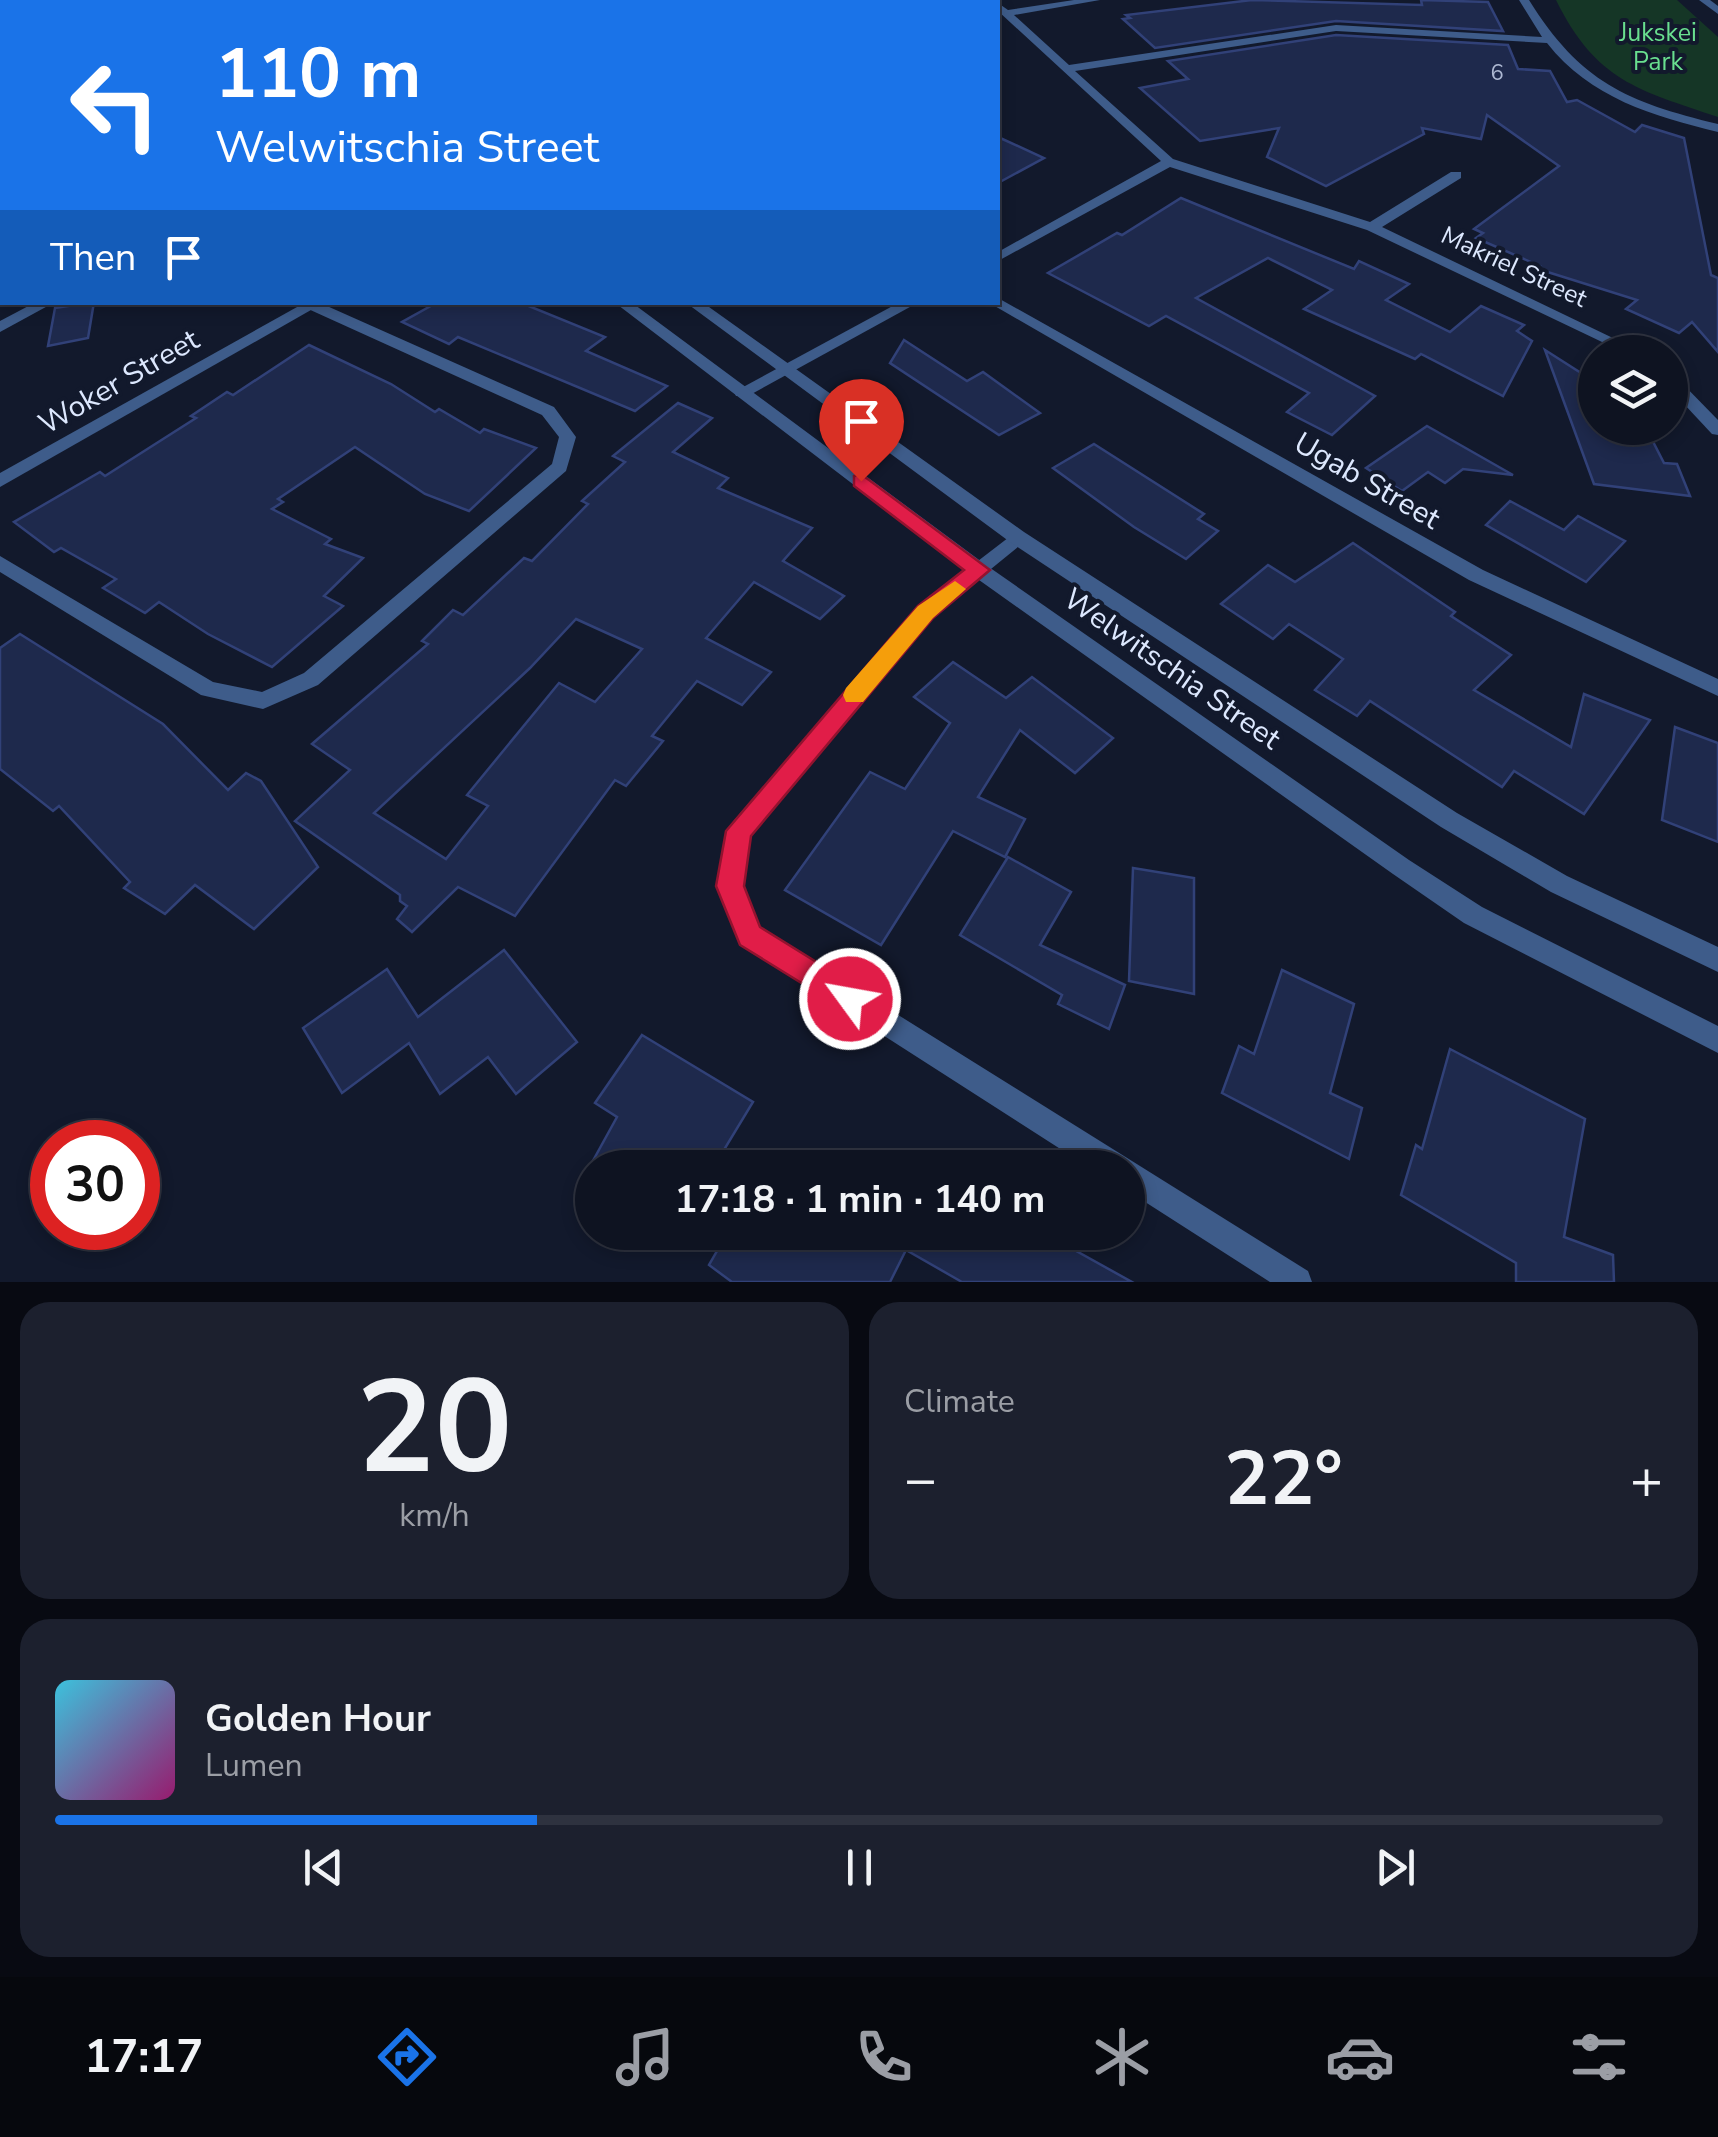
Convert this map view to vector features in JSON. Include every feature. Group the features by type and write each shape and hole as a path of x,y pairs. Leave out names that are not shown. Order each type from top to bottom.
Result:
{"street":[{"path":"1000,5 1096,0"},
{"path":"1524,0 1546,40 1590,80 1626,102 1718,128"},
{"path":"1704,0 1718,11"},
{"path":"1000,8 1169,162 1000,256"},
{"path":"1070,68 1336,28 1546,40"},
{"name":"Makriel Street","path":"1169,162 1372,227 1598,335"},
{"name":"Makriel Street","path":"1372,227 1456,175"},
{"name":"Ugab Street","path":"1000,303 1476,574 1718,688"},
{"path":"0,328 42,305"},
{"name":"Woker Street","path":"0,482 312,305"},
{"path":"0,562 208,690 263,701 311,680 560,467 568,436 548,411 316,305"},
{"name":"Welwitschia Street","path":"625,305 979,570 1473,915 1718,1040"},
{"name":"Welwitschia Street","path":"696,305 1017,537 1502,853 1718,960"},
{"path":"742,392 906,305"},
{"path":"1688,399 1718,430"},
{"path":"1017,537 926,612 739,831 730,886 750,936 1088,1150"},
{"path":"1145,1186 1297,1282"}],"green space":[{"name":"Jukskei Park","path":"1556,0 1677,0 1718,37 1718,117 1622,79 1587,49"}],"building":[{"path":"1252,0 1422,5 1421,0 1488,2 1503,31 1336,21 1155,48 1123,19 1130,18 1126,15"},
{"path":"1336,35 1508,45 1518,69 1550,71 1567,102 1577,100 1635,132 1642,125 1684,138 1711,275 1718,278 1718,352 1692,322 1679,333 1626,309 1637,300 1538,269 1540,266 1476,238 1483,233 1474,229 1559,166 1487,115 1481,139 1422,128 1424,134 1326,186 1267,157 1279,128 1200,141 1140,88 1188,79 1168,61"},
{"path":"1000,138 1044,158 1000,182"},
{"path":"1181,198 1354,269 1359,261 1409,284 1386,300 1450,332 1481,306 1524,325 1517,331 1532,341 1503,396 1421,354 1415,359 1304,309 1332,290 1268,258 1196,298 1375,396 1332,435 1287,412 1309,393 1166,316 1149,326 1048,273 1117,233 1122,235"},
{"path":"94,305 88,338 48,346 55,308"},
{"path":"433,305 526,305 605,337 586,351 667,386 635,411 458,337 449,344 402,322"},
{"path":"904,340 967,381 983,372 1040,413 999,435 890,363"},
{"path":"309,345 480,433 484,429 536,448 469,511 425,494 355,447 278,499 283,502 272,509 331,539 325,544 363,558 324,596 343,606 272,667 208,634 159,602 145,613 103,588 116,579 61,548 54,552 14,522 100,472 105,476 196,418 191,416 227,392 233,395"},
{"path":"1545,350 1578,371 1578,440"},
{"path":"678,403 712,418 673,452 728,478 718,488 812,528 783,561 844,596 820,619 754,582 706,638 771,672 742,705 697,681 652,736 663,741 626,786 615,780 515,916 458,887 412,932 397,919 407,906 400,901 400,895 295,821 350,770 312,744 428,644 422,641 453,610 463,615 524,558 532,561 588,504 582,501 625,462 613,456","holes":["576,619 642,649 595,702 559,683 467,795 488,806 446,859 374,813 530,668"]},
{"path":"1427,426 1513,475 1463,469 1445,483 1428,472 1402,491 1366,468"},
{"path":"1094,444 1204,514 1198,519 1218,531 1186,559 1053,468"},
{"path":"1580,445 1655,445 1664,463 1677,464 1690,496 1594,484"},
{"path":"1510,501 1564,530 1578,516 1625,541 1586,582 1486,525"},
{"path":"1353,543 1511,655 1474,690 1571,747 1584,694 1650,720 1584,814 1514,771 1502,787 1370,701 1357,716 1315,690 1343,659 1289,624 1273,639 1221,604 1268,565 1295,582"},
{"path":"20,634 163,724 228,790 246,773 261,781 318,867 254,929 195,885 165,914 124,888 130,882 59,806 53,811 0,769 0,648"},
{"path":"953,662 1006,698 1032,677 1113,738 1075,773 1020,730 978,797 1025,819 1005,857 953,831 881,945 785,890 870,772 905,789 950,723 914,697"},
{"path":"1675,727 1718,743 1718,842 1662,820"},
{"path":"1008,857 1071,892 1040,945 1125,985 1109,1029 1058,1004 1062,995 960,935"},
{"path":"1133,868 1194,878 1194,994 1129,981"},
{"path":"504,950 577,1042 516,1094 488,1057 440,1094 409,1043 342,1093 303,1028 387,969 418,1017"},
{"path":"1282,970 1354,1004 1330,1093 1362,1108 1349,1159 1222,1093 1239,1046 1254,1054"},
{"path":"642,1035 753,1102 724,1150 599,1150 617,1117 595,1103"},
{"path":"1450,1049 1585,1119 1564,1237 1613,1255 1614,1282 1516,1282 1516,1263 1401,1195 1416,1145 1422,1149"},
{"path":"718,1250 906,1250 890,1282 732,1282 709,1265"},
{"path":"906,1250 1074,1250 1132,1282 962,1282"}],"slow traffic":[{"path":"855,695 926,612 955,589"}],"route":[{"path":"850,999 750,936 730,886 739,831 926,612 979,570 861,481"}]}
